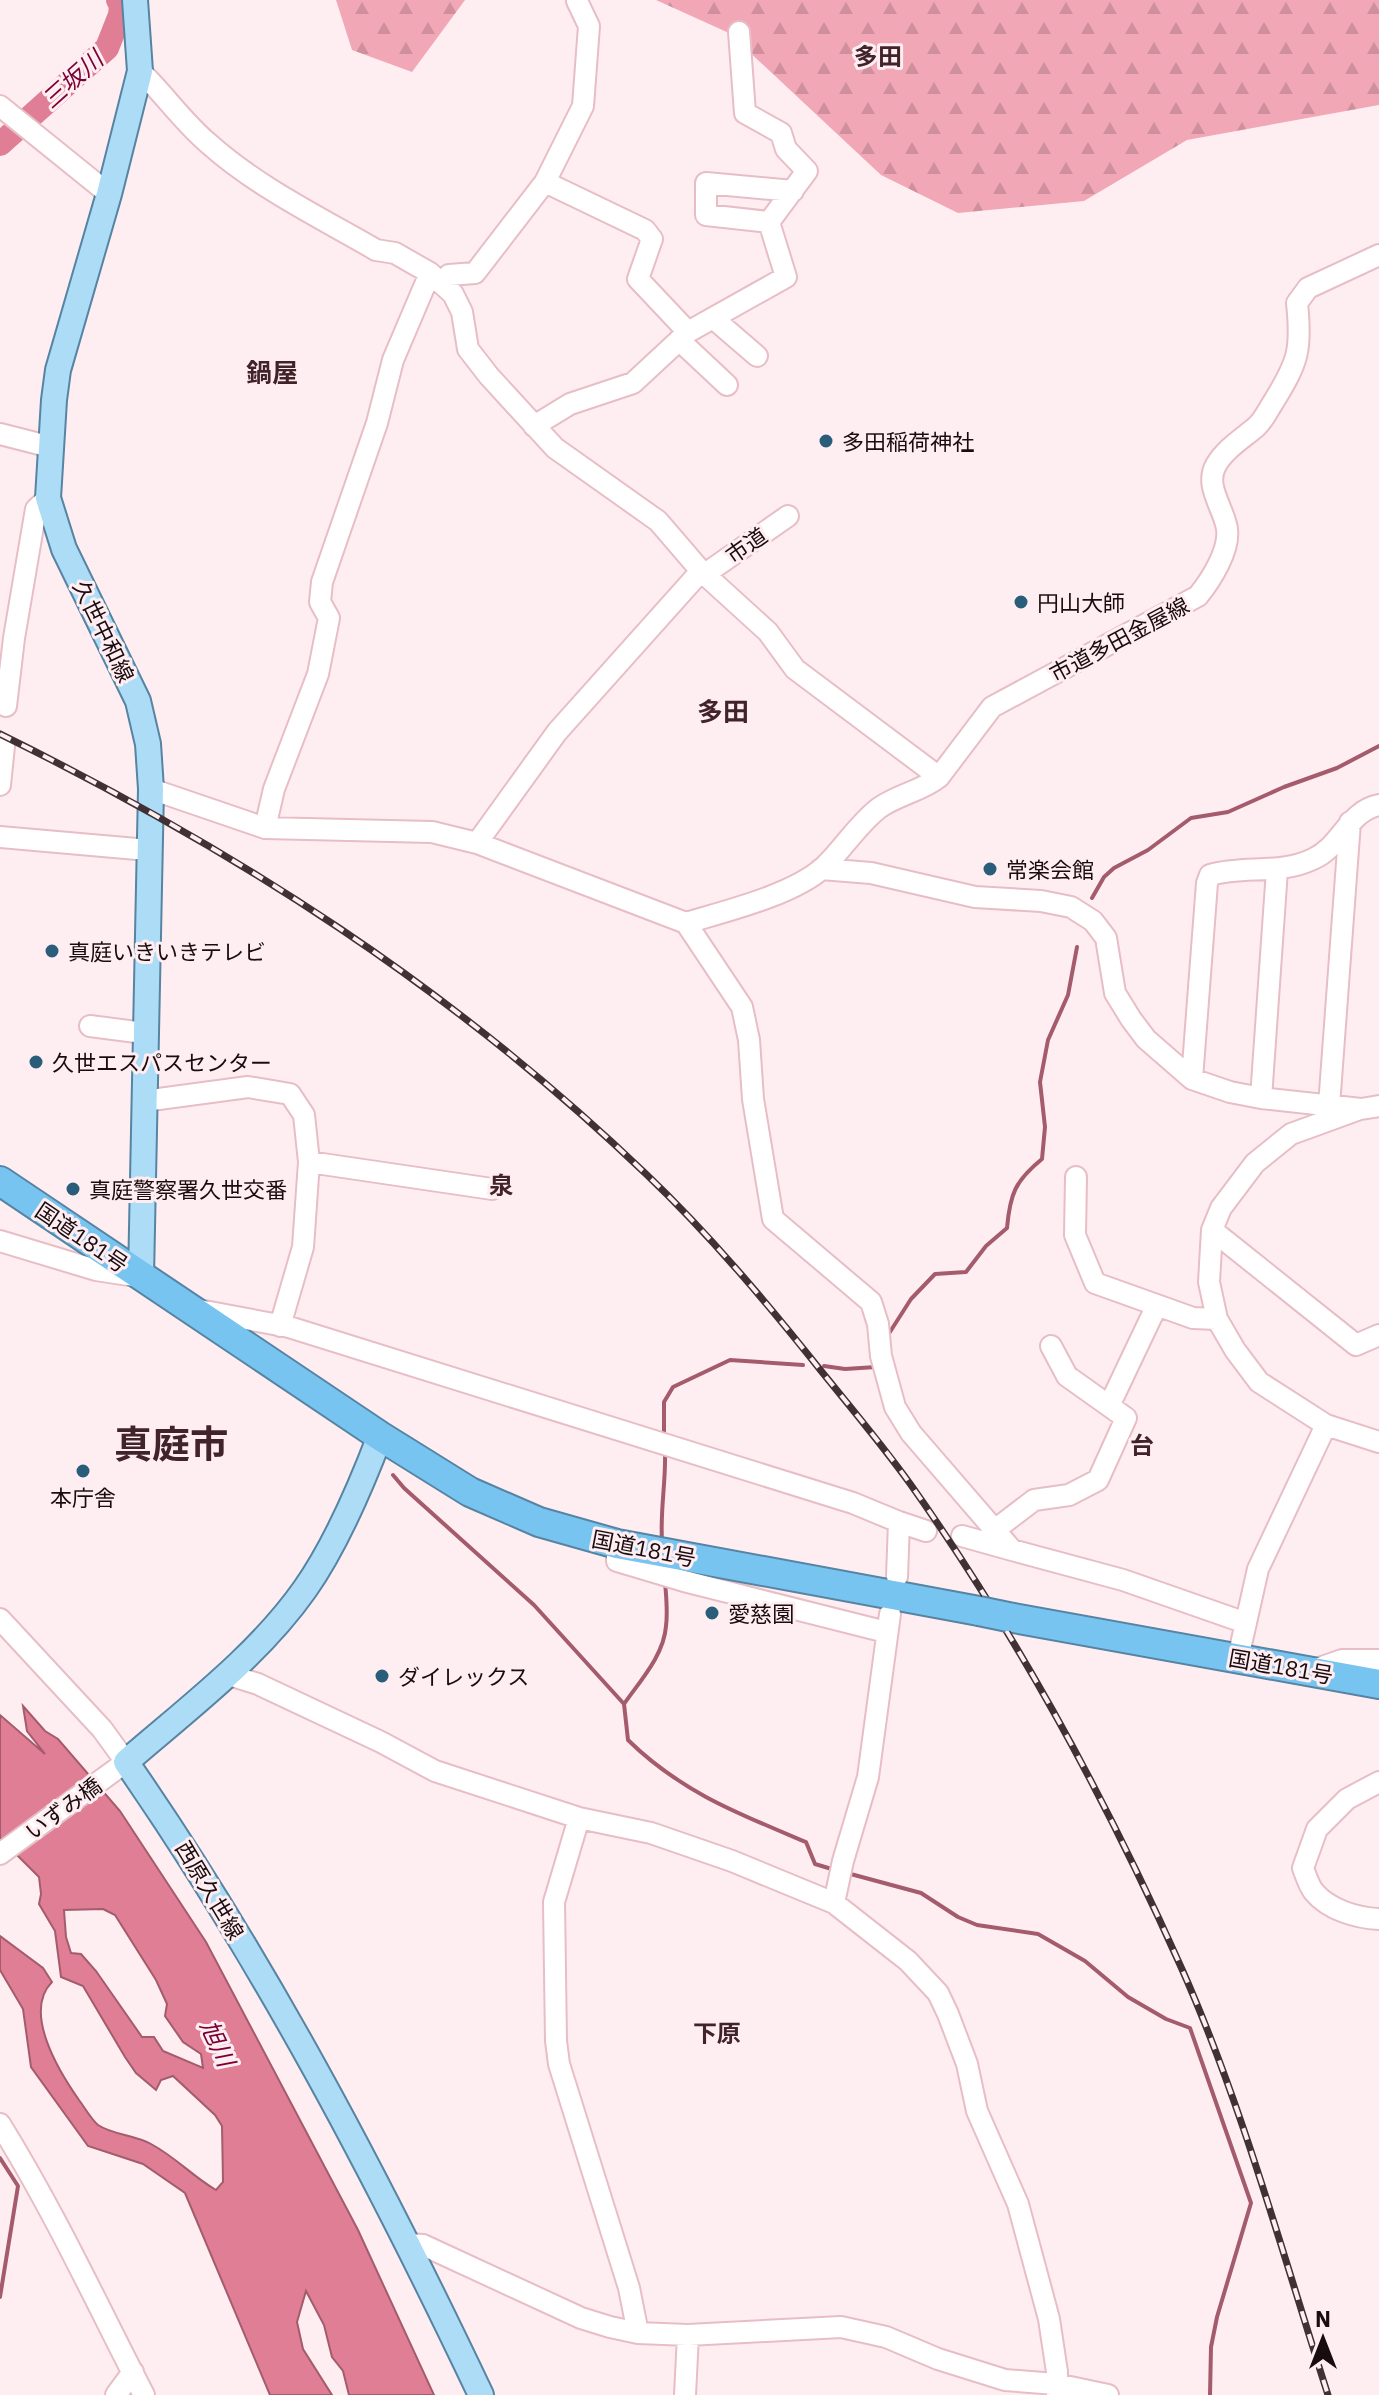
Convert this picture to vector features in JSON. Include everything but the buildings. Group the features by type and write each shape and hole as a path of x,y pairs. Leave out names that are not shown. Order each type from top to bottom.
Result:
{"highway":[{"name":"国道181号","path":"0,1181 103,1262 141,1277 470,1492 508,1510 582,1536 1311,1671 1378,1661"}],"main road":[{"name":"久世中和線","path":"135,0 140,71 109,194 58,370 48,498 64,549 138,701 148,744 151,789 141,1277"},
{"path":"126,1762 226,1674 271,1629 305,1588 343,1520 380,1436"},
{"name":"西原久世線","path":"126,1762 175,1833 293,2028 409,2244 481,2395"}],"street":[{"path":"265,828 274,789 318,674 329,618 320,602 322,582 377,423 393,360 437,279 475,273 545,182 583,106 589,26 577,1"},
{"path":"739,32 745,113 781,133 786,149 807,171 769,222"},
{"path":"140,71 163,92 205,141 235,166 376,250 395,253 437,279 453,294 462,312 468,349 555,448 658,521 703,573 768,632 795,669 939,777 930,784 901,794 877,810 821,869 770,897 686,923"},
{"path":"0,106 109,194"},
{"path":"545,182 645,230 652,239 638,279 727,385"},
{"path":"769,222 706,215 706,183 793,191"},
{"path":"534,426 570,404 633,383 684,336 786,277 769,222"},
{"name":"市道多田金屋線","path":"939,777 992,707 1198,596 1209,583 1228,531 1212,484 1215,466 1230,448 1260,424 1295,367 1299,329 1297,303 1308,288 1379,255"},
{"path":"714,319 757,356"},
{"path":"0,434 51,447"},
{"path":"6,706 36,509 48,498"},
{"name":"市道","path":"477,843 557,732 703,573 788,516"},
{"path":"0,785 4,746"},
{"path":"151,789 265,828 432,832 477,843 686,923 742,1007 749,1040 753,1099 773,1219 871,1302 895,1407 911,1433 1012,1550"},
{"path":"1192,1079 1210,875 1224,871 1277,870 1315,859 1338,839 1350,821 1361,812 1379,805"},
{"path":"1329,1106 1350,821"},
{"path":"0,837 148,850"},
{"path":"821,869 871,873 975,897 1041,901 1071,907 1093,921 1106,938 1115,993 1131,1019 1146,1039 1192,1079 1230,1092 1261,1098 1370,1108"},
{"path":"1261,1098 1277,870"},
{"path":"90,1026 144,1033"},
{"path":"144,1101 248,1087 290,1094 304,1115 309,1162 303,1247 286,1296 280,1326"},
{"path":"1370,1108 1291,1134 1255,1163 1221,1208 1212,1230 1209,1282 1217,1319 1259,1382 1326,1425 1379,1442"},
{"path":"309,1162 492,1189"},
{"path":"1076,1177 1075,1235 1095,1283 1193,1318 1217,1319"},
{"path":"1212,1230 1356,1345 1379,1335"},
{"path":"0,1241 103,1262"},
{"path":"1109,1406 1157,1305"},
{"path":"191,1309 280,1326 853,1503 926,1531"},
{"path":"996,1529 1034,1500 1069,1495 1098,1480 1126,1418 1067,1376 1051,1346"},
{"path":"1238,1658 1258,1569 1326,1425"},
{"path":"897,1577 899,1522"},
{"path":"962,1536 1123,1580 1246,1623"},
{"path":"617,1544 617,1561 684,1581 888,1623 868,1777 834,1903"},
{"path":"0,1619 102,1729 126,1762"},
{"path":"226,1674 258,1684 435,1771 579,1818 651,1833 732,1861 834,1903 908,1961 938,1993 948,2014 967,2064 977,2111 1018,2204 1049,2319 1057,2390"},
{"name":"いずみ橋","path":"0,1854 126,1762"},
{"path":"1379,1782 1347,1799 1317,1829 1303,1868 1313,1891 1336,1909 1364,1918 1379,1919"},
{"path":"579,1818 554,1902 556,2041 559,2064 629,2288 638,2333"},
{"path":"0,2124 26,2165 85,2274 144,2395"},
{"path":"409,2244 423,2245 581,2318 638,2333 688,2335 841,2327 886,2337 938,2359 1005,2380 1057,2390 1108,2395"},
{"path":"685,2395 688,2335"},
{"path":"116,2395 133,2372"}],"green space":[{"path":"336,0 465,0 412,72 352,50"},
{"path":"656,0 1379,0 1379,105 1187,140 1084,201 958,213 881,175 729,33"}],"water":[{"name":"旭川","path":"23,1706 45,1731 58,1739 120,1811 206,1942 358,2230 434,2395 349,2395 343,2371 332,2357 324,2325 306,2291 297,2322 303,2349 332,2395 270,2395 185,2193 143,2164 88,2146 31,2067 23,2009 0,1970 0,1936 43,1968 52,1982 44,1995 41,2009 47,2042 54,2059 95,2123 151,2144 216,2190 223,2182 222,2126 215,2115 173,2076 161,2080 156,2090 136,2073 83,1986 61,1977 55,1931 39,1904 39,1877 0,1838 0,1715 45,1754 27,1731","holes":["103,1909 115,1915 156,1980 167,2004 165,2016 183,2042 201,2054 203,2068 163,2051 154,2037 142,2037 96,1971 81,1954 71,1953 64,1910"]}],"waterway":[{"name":"三坂川","path":"0,144 107,48 120,15 118,0"},
{"path":"1092,898 1104,877 1114,868 1148,850 1191,818 1228,812 1337,768 1379,746"},
{"path":"888,1335 911,1299 935,1274 966,1272 986,1246 1007,1228 1016,1189 1042,1159 1045,1127 1040,1082 1048,1040 1068,995 1077,947"},
{"path":"664,1438 664,1402 673,1387 730,1360 803,1365"},
{"path":"824,1366 845,1369 876,1367"},
{"path":"662,1540 665,1452"},
{"path":"393,1475 534,1605 624,1704"},
{"path":"665,1581 667,1620 661,1647 624,1704 628,1740 690,1788 806,1842 815,1864 835,1870"},
{"path":"847,1873 921,1893 958,1917 977,1925 1038,1934 1085,1961 1128,1997 1166,2019 1190,2028 1251,2203 1217,2317 1211,2347 1210,2395"},
{"path":"0,2158 18,2186 0,2297"}],"railway":[{"path":"0,734 174,826 258,876 420,984 497,1044 573,1107 693,1221 759,1295 867,1428 950,1542 1023,1659 1091,1780 1152,1904 1223,2072 1328,2395"}],"place":[{"name":"多田稲荷神社","path":"826,441"},
{"name":"円山大師","path":"1021,602"},
{"name":"常楽会館","path":"990,869"},
{"name":"真庭いきいきテレビ","path":"52,951"},
{"name":"久世エスパスセンター","path":"36,1062"},
{"name":"真庭警察署久世交番","path":"73,1189"},
{"name":"本庁舎","path":"83,1471"},
{"name":"愛慈園","path":"712,1613"},
{"name":"ダイレックス","path":"382,1676"}],"district":[{"name":"多田","path":"878,56"},
{"name":"鍋屋","path":"272,372"},
{"name":"多田","path":"723,711"},
{"name":"泉","path":"501,1185"},
{"name":"真庭市","path":"171,1443"},
{"name":"台","path":"1142,1445"},
{"name":"下原","path":"717,2033"}]}
